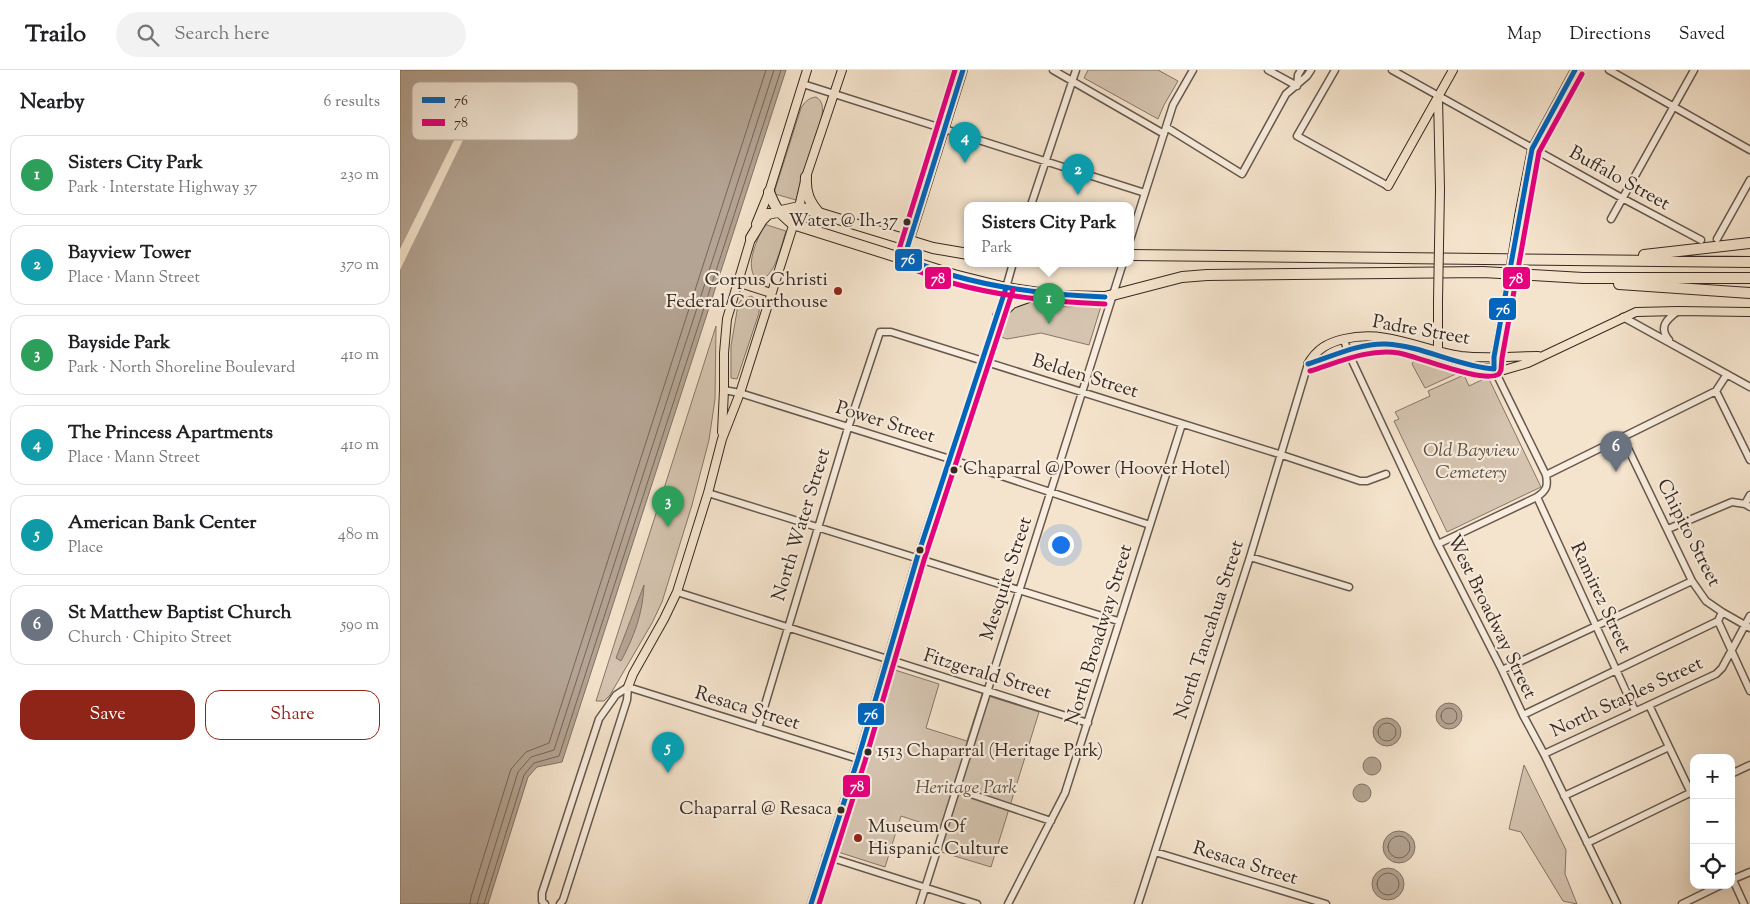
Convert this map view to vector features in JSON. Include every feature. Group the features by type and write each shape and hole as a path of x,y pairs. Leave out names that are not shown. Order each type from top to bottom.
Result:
{"highway":[{"path":"806,177 807,195 819,213"},
{"path":"768,192 777,211 793,224 904,258 954,276 1006,288 1059,296 1110,295 1182,277 1207,275 1483,272 1583,278 1750,278"},
{"path":"751,238 768,214 799,206 933,248 964,253"},
{"path":"1574,260 1658,254 1750,243"},
{"path":"1134,255 1750,262"},
{"path":"1583,278 1617,284 1750,293"},
{"path":"998,316 1012,303 1040,293"}],"main road":[{"path":"722,439 724,353 727,319 751,238 768,192 807,70"},
{"path":"628,687 633,674 677,592 708,493 722,439 740,393 799,206 806,177 842,70"},
{"path":"904,258 964,70"},
{"path":"1388,186 1452,70"},
{"path":"1494,370 1494,357 1532,149 1575,70"},
{"path":"1438,95 1440,189 1438,353"},
{"path":"737,282 771,293"},
{"name":"Padre Street","path":"1308,364 1322,347 1357,337 1383,337 1410,342 1473,367 1494,370 1515,367 1543,356 1636,312 1678,310 1750,312"},
{"name":"Padre Street","path":"1308,364 1368,346 1384,344 1472,357 1543,356"}],"street":[{"path":"1053,70 1242,174 1286,94 1297,86 1311,70"},
{"path":"1032,202 1076,70"},
{"path":"1134,227 1173,106 1193,70"},
{"path":"1268,70 1297,86"},
{"path":"1297,86 1298,74 1301,70"},
{"path":"1335,70 1297,136 1388,186"},
{"name":"Buffalo Street","path":"1392,70 1532,149 1701,240"},
{"path":"1609,70 1750,150"},
{"path":"1611,219 1694,70"},
{"path":"803,84 1145,193"},
{"path":"1717,239 1750,180"},
{"path":"811,904 858,759 917,558 998,316 1012,267"},
{"name":"Mesquite Street","path":"920,904 1082,392 1110,295 1121,267"},
{"path":"1671,343 1665,336 1663,328 1665,321 1678,310"},
{"path":"1623,317 1750,387"},
{"name":"Belden Street","path":"880,332 890,332 1360,481 1368,481 1386,474"},
{"name":"North Water Street","path":"758,728 848,428 880,332"},
{"name":"West Broadway Street","path":"1344,340 1438,544 1617,904"},
{"name":"North Tancahua Street","path":"1138,904 1250,557 1308,364"},
{"path":"1438,544 1537,497 1545,492 1548,485 1546,475 1494,370"},
{"path":"1546,475 1716,391 1727,374"},
{"name":"Power Street","path":"724,390 740,393 950,459 1150,525"},
{"path":"1716,391 1750,460"},
{"name":"North Broadway Street","path":"1008,904 1065,793 1182,424"},
{"name":"Chipito Street","path":"1622,436 1692,581 1706,601 1722,612 1718,621"},
{"path":"708,493 1118,621"},
{"path":"1668,529 1732,502 1748,506 1750,495"},
{"name":"Ramirez Street","path":"1537,497 1635,711"},
{"path":"1250,557 1349,587"},
{"path":"1502,670 1692,581"},
{"name":"Fitzgerald Street","path":"677,592 1088,723"},
{"path":"1722,612 1747,627"},
{"name":"North Staples Street","path":"1544,754 1716,674 1722,668 1747,627 1750,616"},
{"path":"1523,715 1718,621 1750,691"},
{"path":"545,904 542,900 542,893 599,719 616,695 628,687"},
{"path":"560,904 563,900 618,727 628,687"},
{"name":"Resaca Street","path":"628,687 858,759"},
{"path":"1649,705 1668,747 1690,788"},
{"path":"1564,796 1668,747"},
{"path":"1735,772 1750,765"},
{"path":"956,789 1051,821"},
{"path":"1587,843 1690,793"},
{"name":"Resaca Street","path":"1155,852 1326,904"},
{"path":"826,856 976,904"},
{"path":"1735,879 1750,872"},
{"path":"1735,886 1744,904"},
{"path":"1682,904 1713,889"}],"green space":[{"path":"1088,70 1158,70 1178,81 1158,119 1084,78"},
{"path":"816,97 822,105 822,116 796,200 775,194 801,108 811,98"},
{"path":"764,224 786,231 771,272 761,280 754,276 751,263"},
{"path":"751,296 758,303 759,313 737,379 731,378 731,346 738,305 741,300"},
{"path":"1028,300 1068,307 1102,303 1089,345 1041,333 1007,339 998,336 1007,313"},
{"path":"716,326 715,399 709,440 692,505 662,602 652,623 610,695 604,701 596,701"},
{"path":"1416,357 1458,368 1458,373 1425,388 1412,364"},
{"name":"Old Bayview Cemetery","path":"1464,375 1469,386 1488,377 1541,487 1447,532 1394,421 1399,419 1395,412 1430,396 1428,391"},
{"name":"Heritage Park","path":"895,670 939,684 926,728 967,741 982,694 1039,712 991,867 938,851 944,830 901,816 885,867 838,852"},
{"path":"1524,765 1566,850 1565,874 1577,904 1563,901 1521,832 1509,829"}],"water":[{"path":"400,70 786,70 562,762 537,767 528,777 488,904 400,904"},
{"path":"644,585 642,605 637,624 621,661 616,658"},
{"path":"1449,703 1458,707 1462,716 1458,725 1449,729 1440,725 1436,716 1440,707"},
{"path":"1387,718 1397,722 1401,732 1397,742 1387,746 1377,742 1373,732 1377,722"},
{"path":"1368,757 1376,757 1381,762 1379,773 1368,775 1363,770 1363,762"},
{"path":"1362,784 1368,787 1371,793 1368,799 1362,802 1356,799 1353,793 1356,787"},
{"path":"1399,831 1405,832 1410,836 1414,841 1414,853 1410,858 1405,862 1399,863 1393,862 1388,858 1384,853 1383,847 1384,841 1388,836 1393,832"},
{"path":"1388,868 1394,869 1399,873 1403,878 1403,890 1399,895 1394,899 1388,900 1382,899 1377,895 1373,890 1372,884 1373,878 1377,873 1382,869"}],"pier":[{"path":"454,140 463,140 400,270 400,249"}],"transit line":[{"name":"78","path":"955,70 897,256 898,262 901,265 946,281 990,292 1066,302 1105,304"},
{"name":"76","path":"963,70 904,258 955,276 992,285 1048,293 1105,297"},
{"name":"76","path":"1308,364 1356,348 1386,344 1413,348 1467,364 1494,369 1494,357 1532,149 1575,70"},
{"name":"78","path":"1310,371 1365,354 1388,352 1409,355 1451,369 1480,376 1499,374 1539,152 1582,74"},
{"name":"76","path":"811,904 858,759 917,558 1006,288"},
{"name":"78","path":"819,904 865,761 924,560 1013,290"}],"place":[{"name":"The Princess Apartments","path":"965,163"},
{"name":"Bayview Tower","path":"1078,195"},
{"name":"Water @ Ih-37","path":"907,222"},
{"name":"Corpus Christi Federal Courthouse","path":"838,291"},
{"name":"Sisters City Park","path":"1049,324"},
{"name":"Chaparral @ Power (Hoover Hotel)","path":"954,470"},
{"name":"St Matthew Baptist Church","path":"1616,472"},
{"name":"Bayside Park","path":"668,527"},
{"name":"1513 Chaparral (Heritage Park)","path":"868,752"},
{"name":"American Bank Center","path":"668,773"},
{"name":"Chaparral @ Resaca","path":"841,810"},
{"name":"Museum Of Hispanic Culture","path":"858,838"}]}
